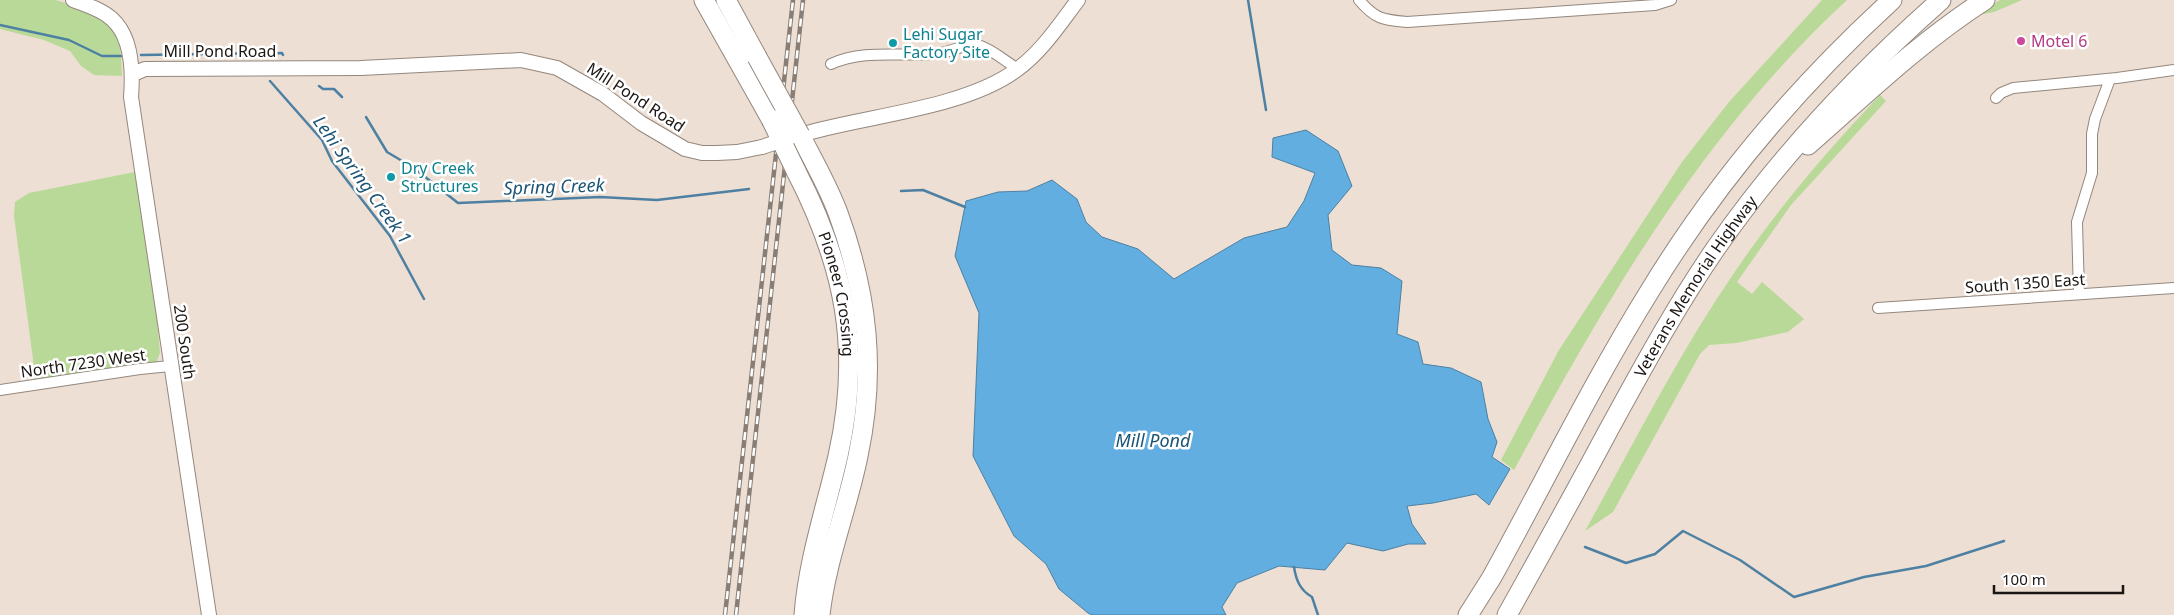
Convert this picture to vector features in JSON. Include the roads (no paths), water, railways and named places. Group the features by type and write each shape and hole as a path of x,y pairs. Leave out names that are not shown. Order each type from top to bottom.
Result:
{"highway":[{"name":"Pioneer Crossing","path":"704,0 782,140 809,196 827,241 843,296 849,334 847,410 805,595 804,615"},
{"name":"Pioneer Crossing","path":"726,0 800,135 826,187 840,220 861,289 867,332 869,377 865,414 858,458 831,555 820,615"},
{"path":"1870,20 1886,0"},
{"name":"Veterans Memorial Highway","path":"1468,615 1527,514 1627,330 1688,232 1731,173 1782,111 1870,20 1892,0"},
{"name":"Veterans Memorial Highway","path":"1507,615 1665,328 1716,248 1761,188 1813,125 1855,80 1941,0"},
{"path":"1761,188 1899,65 1959,17 1985,0"}],"street":[{"name":"200 South","path":"73,0 102,11 112,19 120,30 127,47 133,74 131,97 209,615"},
{"name":"Mill Pond Road","path":"133,74 145,69 362,68 521,60 557,68 603,94 641,123 685,149 702,153 737,152 762,147 824,128 946,101 984,87 1018,69 1043,47 1078,0"},
{"path":"1358,0 1369,12 1383,20 1407,22 1655,5 1671,0"},
{"path":"831,64 842,59 874,54 898,56 944,52 971,44 981,46 1018,69"},
{"path":"1996,98 2000,93 2013,88 2110,79 2174,70"},
{"path":"2079,294 2077,222 2092,173 2092,134 2095,118 2110,79"},
{"name":"South 1350 East","path":"1878,308 2174,288"},
{"name":"North 7230 West","path":"0,390 140,368 170,366"}],"water":[{"name":"Mill Pond","path":"1306,130 1338,151 1352,186 1328,215 1332,250 1352,265 1381,268 1402,281 1397,334 1418,342 1423,364 1451,368 1481,382 1488,419 1497,442 1492,457 1510,469 1489,505 1476,494 1407,506 1412,524 1426,544 1408,544 1383,551 1347,543 1325,570 1279,566 1237,583 1222,607 1226,615 1092,615 1059,589 1046,564 1014,536 973,456 979,313 955,256 966,201 998,192 1027,191 1052,180 1077,199 1086,222 1102,237 1138,249 1174,279 1244,238 1287,227 1304,201 1315,173 1272,157 1273,138"}],"waterway":[{"path":"1248,0 1266,110"},
{"name":"Spring Creek","path":"0,25 69,40 102,56 124,56"},
{"name":"Spring Creek","path":"141,55 282,53 283,55"},
{"name":"Lehi Spring Creek 1","path":"270,81 322,140 332,161 390,236 424,299"},
{"name":"Spring Creek","path":"319,86 323,89 334,89 342,97"},
{"name":"Spring Creek","path":"366,117 387,152 414,168 458,203 600,197 657,200 749,189"},
{"name":"Spring Creek","path":"901,191 923,190 965,207"},
{"path":"1585,547 1626,563 1655,554 1683,531 1740,560 1794,597 1864,577 1926,566 2004,541"},
{"path":"1294,567 1299,584 1312,597 1318,615"}],"railway":[{"path":"725,615 793,0"},
{"path":"736,615 803,0"}],"place":[{"name":"Motel 6","path":"2021,41"},
{"name":"Lehi Sugar Factory Site","path":"893,43"},
{"name":"Dry Creek Structures","path":"391,177"}]}
